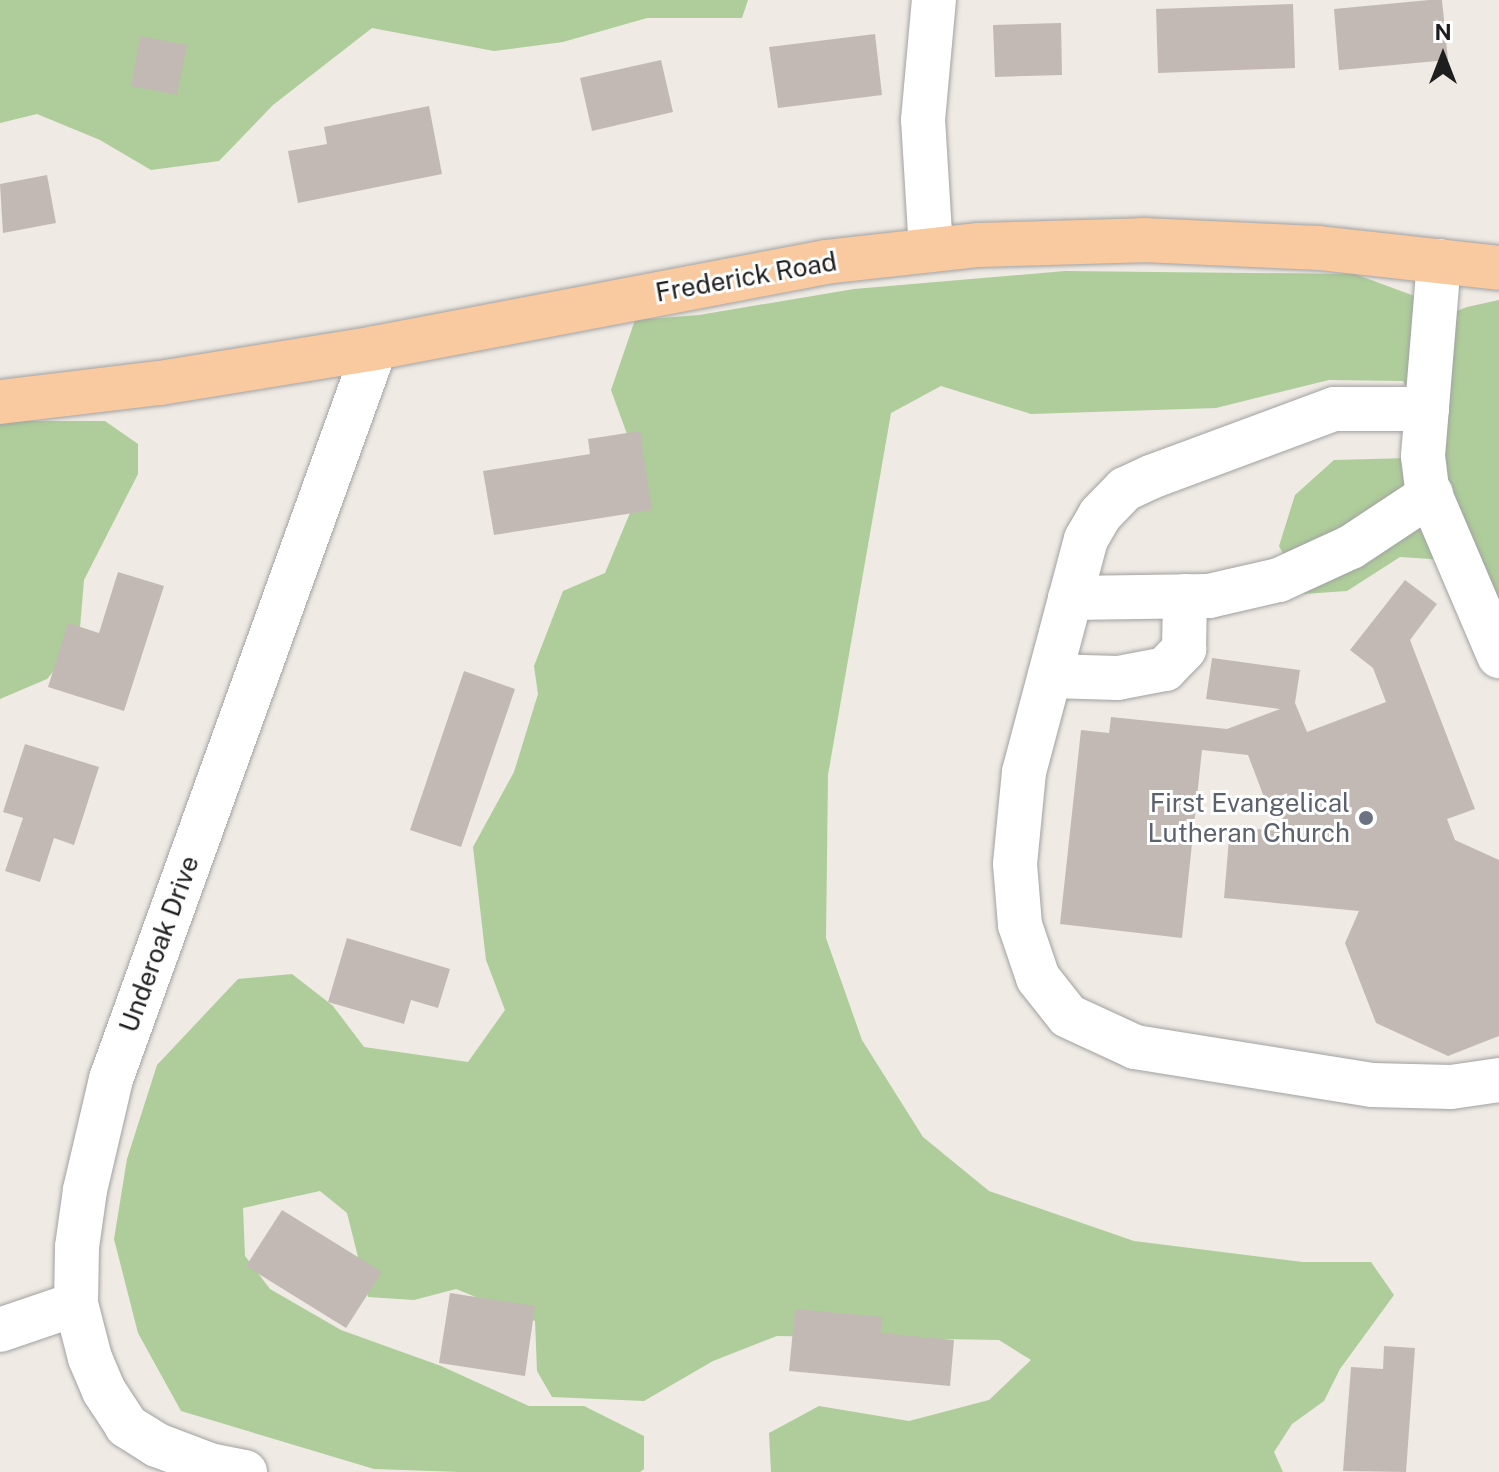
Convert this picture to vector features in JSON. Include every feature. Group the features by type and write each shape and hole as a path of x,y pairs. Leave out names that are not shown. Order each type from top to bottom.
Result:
{"main road":[{"name":"Frederick Road","path":"0,402 160,383 375,348 825,262 931,250 1143,240 1319,248 1499,268"}],"street":[{"path":"931,250 923,120 934,0"},
{"path":"1439,261 1423,456 1431,494 1499,656"},
{"name":"Underoak Drive","path":"245,1472 210,1465 157,1445 127,1426 104,1391 90,1358 76,1304 77,1247 85,1190 111,1079 375,348"},
{"path":"1427,409 1334,409 1125,489 1100,515 1086,539 1024,772 1015,864 1020,925 1038,978 1068,1016 1135,1047 1372,1085 1451,1087 1499,1080"},
{"path":"1070,598 1209,596 1279,580 1351,547 1431,494"},
{"path":"1050,676 1118,678 1165,669 1184,649 1185,596"},
{"path":"0,1330 76,1304"}],"green space":[{"path":"0,0 748,0 742,18 647,18 563,42 494,51 372,28 273,105 219,161 151,170 100,140 37,114 0,123"},
{"path":"1065,271 1355,274 1417,297 1427,323 1467,307 1499,300 1499,672 1446,560 1400,557 1347,591 1303,594 1279,546 1295,495 1334,460 1409,458 1426,421 1403,381 1329,380 1216,408 1031,414 941,386 891,413 828,775 826,938 862,1040 923,1137 989,1191 1134,1241 1303,1262 1371,1262 1394,1295 1340,1369 1324,1401 1292,1424 1274,1452 1283,1472 771,1472 769,1433 819,1406 909,1421 989,1400 1031,1360 999,1340 777,1336 713,1361 644,1401 552,1397 537,1371 535,1321 456,1289 414,1300 368,1297 347,1213 320,1191 243,1208 245,1256 270,1289 341,1330 441,1366 529,1406 584,1406 644,1436 644,1469 640,1472 460,1472 374,1469 181,1411 138,1333 114,1239 127,1159 157,1065 238,979 292,974 333,1006 364,1047 468,1062 505,1010 486,960 473,847 514,772 538,694 534,666 563,591 605,573 637,496 631,445 611,390 635,320 699,315 854,289"},
{"path":"0,421 105,421 138,444 138,474 84,580 79,640 47,679 0,699"}],"building":[{"path":"1442,0 1448,60 1339,70 1334,9"},
{"path":"1293,4 1295,68 1158,73 1156,9"},
{"path":"1061,23 1062,75 995,77 993,25"},
{"path":"875,34 882,95 778,108 769,47"},
{"path":"140,36 187,45 177,95 131,86"},
{"path":"661,60 673,112 592,131 580,78"},
{"path":"429,106 442,174 298,203 288,151 327,144 324,127"},
{"path":"47,175 56,223 3,233 0,184"},
{"path":"640,431 652,510 494,535 483,471 590,454 588,439"},
{"path":"118,572 164,586 124,711 48,687 68,623 99,633"},
{"name":"First Evangelical Lutheran Church","path":"1405,580 1437,604 1410,640 1475,809 1447,819 1455,840 1499,860 1499,1036 1448,1056 1376,1023 1345,943 1359,911 1224,898 1230,827 1281,831 1283,814 1272,818 1248,755 1202,750 1182,938 1060,924 1081,730 1109,733 1111,717 1227,729 1280,709 1206,699 1212,658 1300,670 1295,703 1307,732 1386,702 1373,668 1350,650"},
{"path":"464,671 515,689 461,847 410,830"},
{"path":"25,744 99,767 74,845 54,838 40,882 5,871 23,818 3,812"},
{"path":"347,938 450,969 438,1008 411,1000 404,1024 328,1002"},
{"path":"282,1210 382,1272 346,1328 246,1266"},
{"path":"450,1293 535,1306 525,1376 439,1363"},
{"path":"795,1309 882,1317 881,1333 954,1340 950,1386 789,1371"},
{"path":"1384,1346 1415,1348 1406,1472 1343,1471 1351,1367 1383,1369"}],"place":[{"name":"First Evangelical Lutheran Church","path":"1366,818"}]}
